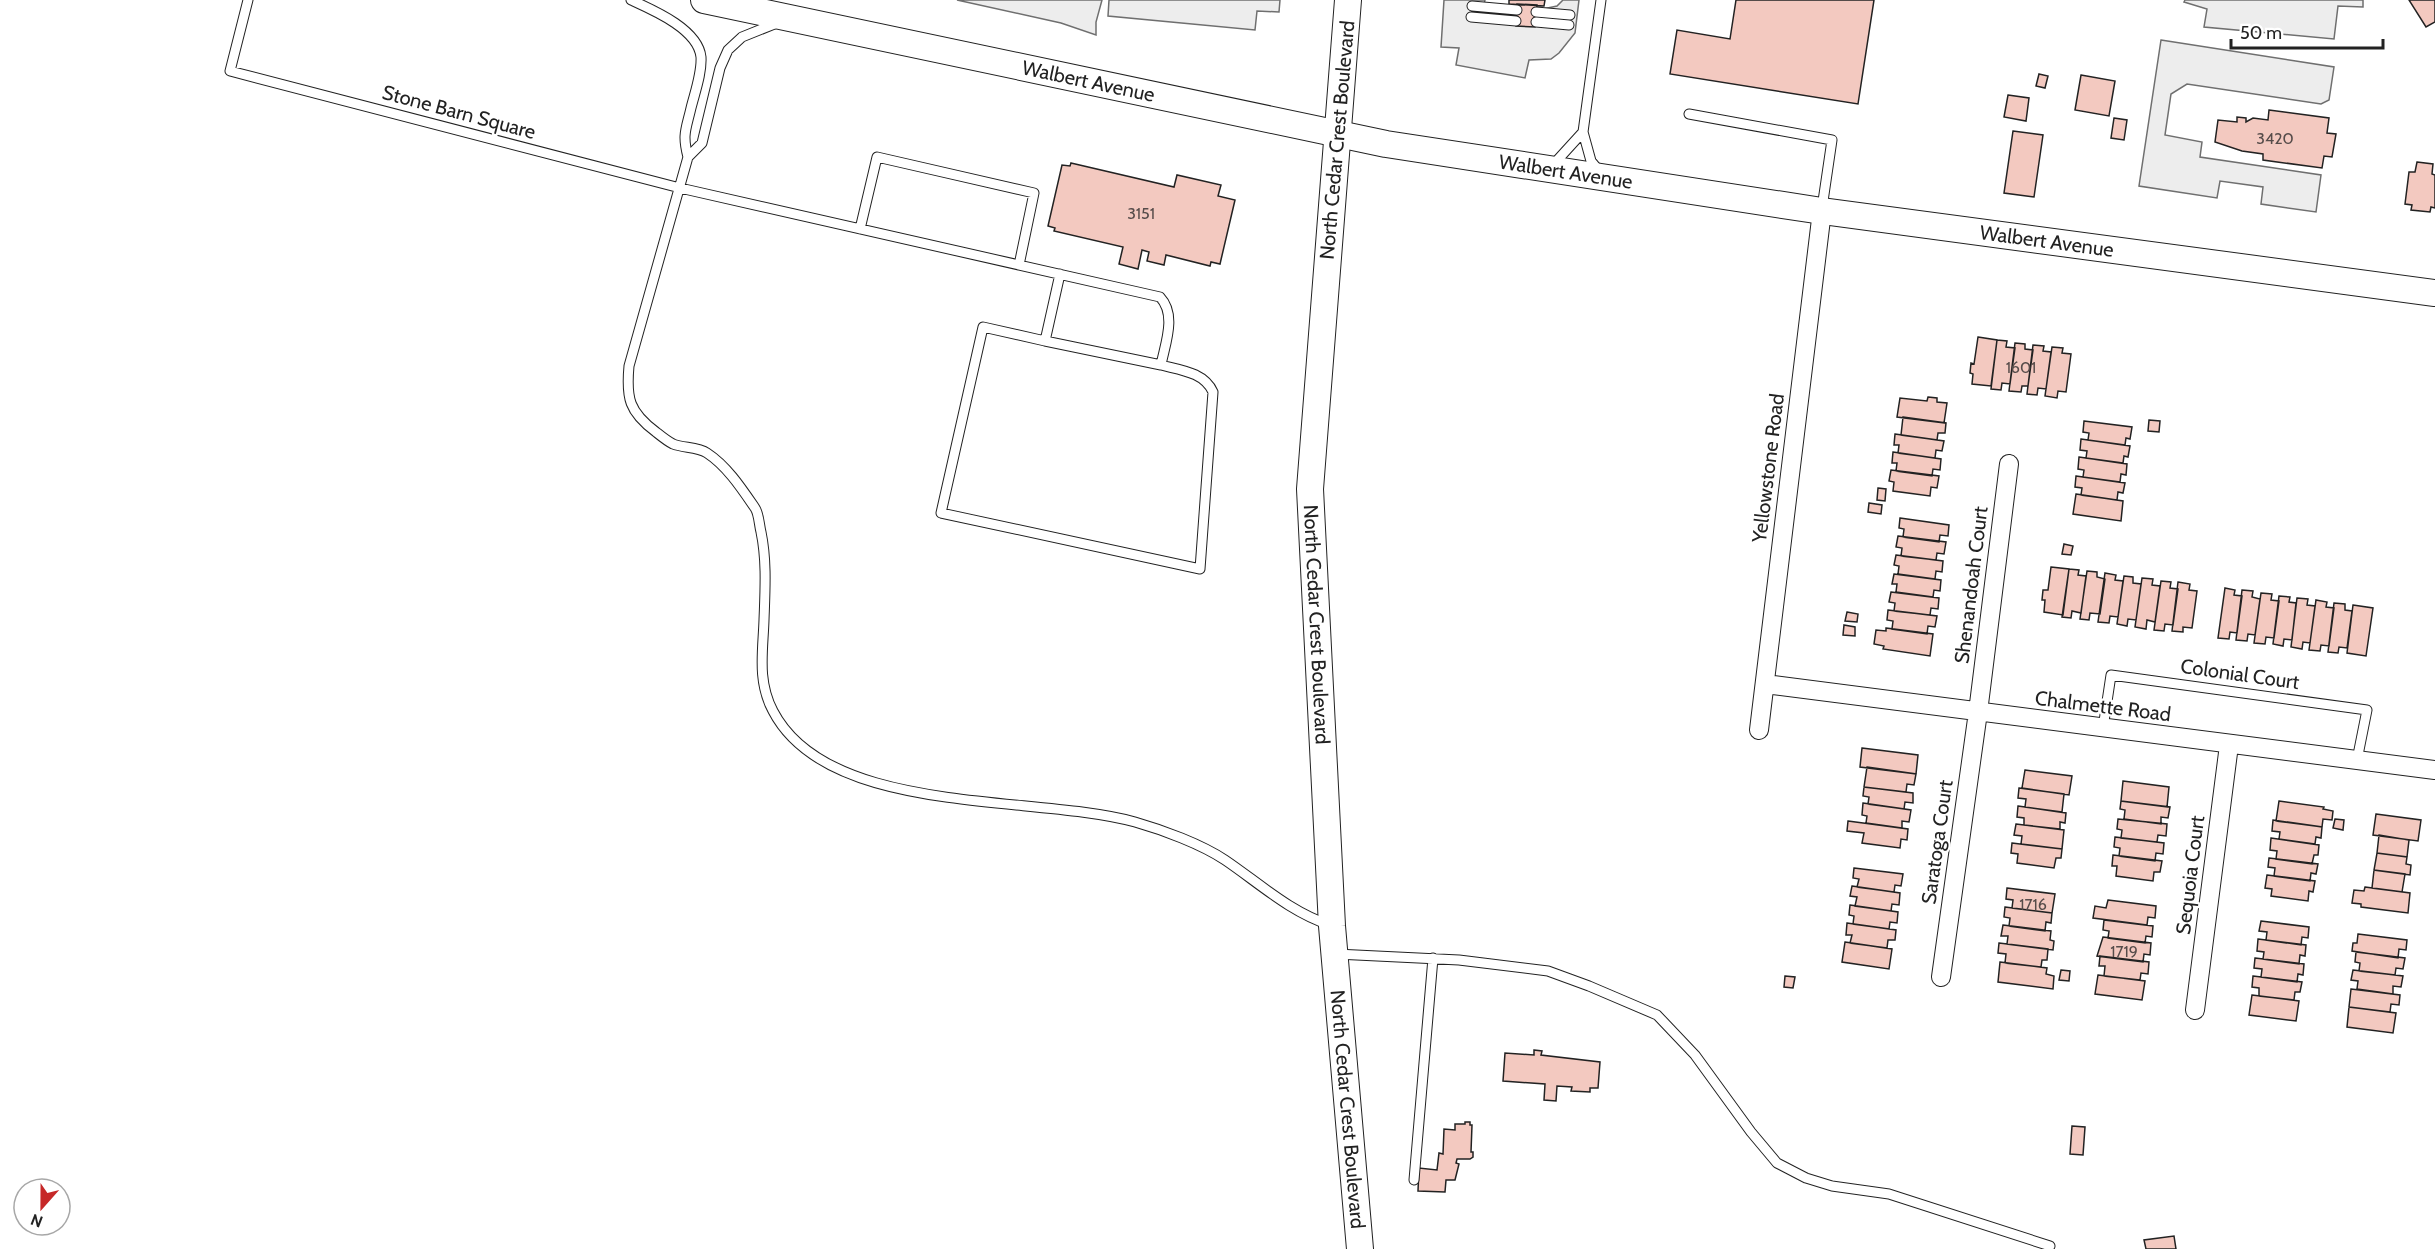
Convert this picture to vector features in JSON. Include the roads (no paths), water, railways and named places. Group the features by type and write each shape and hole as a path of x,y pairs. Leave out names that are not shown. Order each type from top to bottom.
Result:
{"main road":[{"name":"Walbert Avenue","path":"705,0 1386,144 1822,211 2435,293"},
{"name":"North Cedar Crest Boulevard","path":"1348,0 1310,489 1332,926 1360,1249"}],"street":[{"name":"Yellowstone Road","path":"1759,730 1822,211"},
{"name":"Shenandoah Court","path":"1978,712 2009,464"},
{"name":"Chalmette Road","path":"1765,684 2435,770"},
{"name":"Saratoga Court","path":"1941,977 1978,712"},
{"name":"Sequoia Court","path":"2195,1010 2229,745"}],"lane":[{"name":"Stone Barn Square","path":"248,0 230,71 680,188 1160,297 1167,304 1169,321 1161,365"},
{"path":"631,0 670,19 686,32 698,48 701,57 700,71 683,137 688,157 629,366 627,390 638,418 671,443 706,452 735,480 757,511 765,567 761,664 764,687 772,710 786,732 806,750 829,765 908,791 1098,814 1136,822 1222,858 1312,920 1332,926"},
{"path":"1601,0 1583,132 1591,161 1600,172 1613,180"},
{"path":"1472,6 1517,10"},
{"path":"1536,12 1570,15"},
{"path":"1471,17 1516,21"},
{"path":"688,157 702,143 720,68 729,50 742,37 788,19"},
{"path":"1536,22 1569,25"},
{"path":"1689,114 1832,140 1822,211"},
{"path":"1547,170 1583,132"},
{"path":"860,229 877,157 1034,193 1019,265"},
{"path":"1046,341 1060,274"},
{"path":"983,327 1161,365 1198,375 1209,383 1213,392 1200,569 941,513 983,327"},
{"name":"Colonial Court","path":"2103,728 2111,675 2367,710 2357,760"},
{"path":"1334,954 1433,958 1548,971 1589,986 1657,1015 1695,1055 1751,1132 1777,1163 1806,1178 1832,1186 1889,1194 2050,1246"},
{"path":"1414,1180 1433,958"}]}
